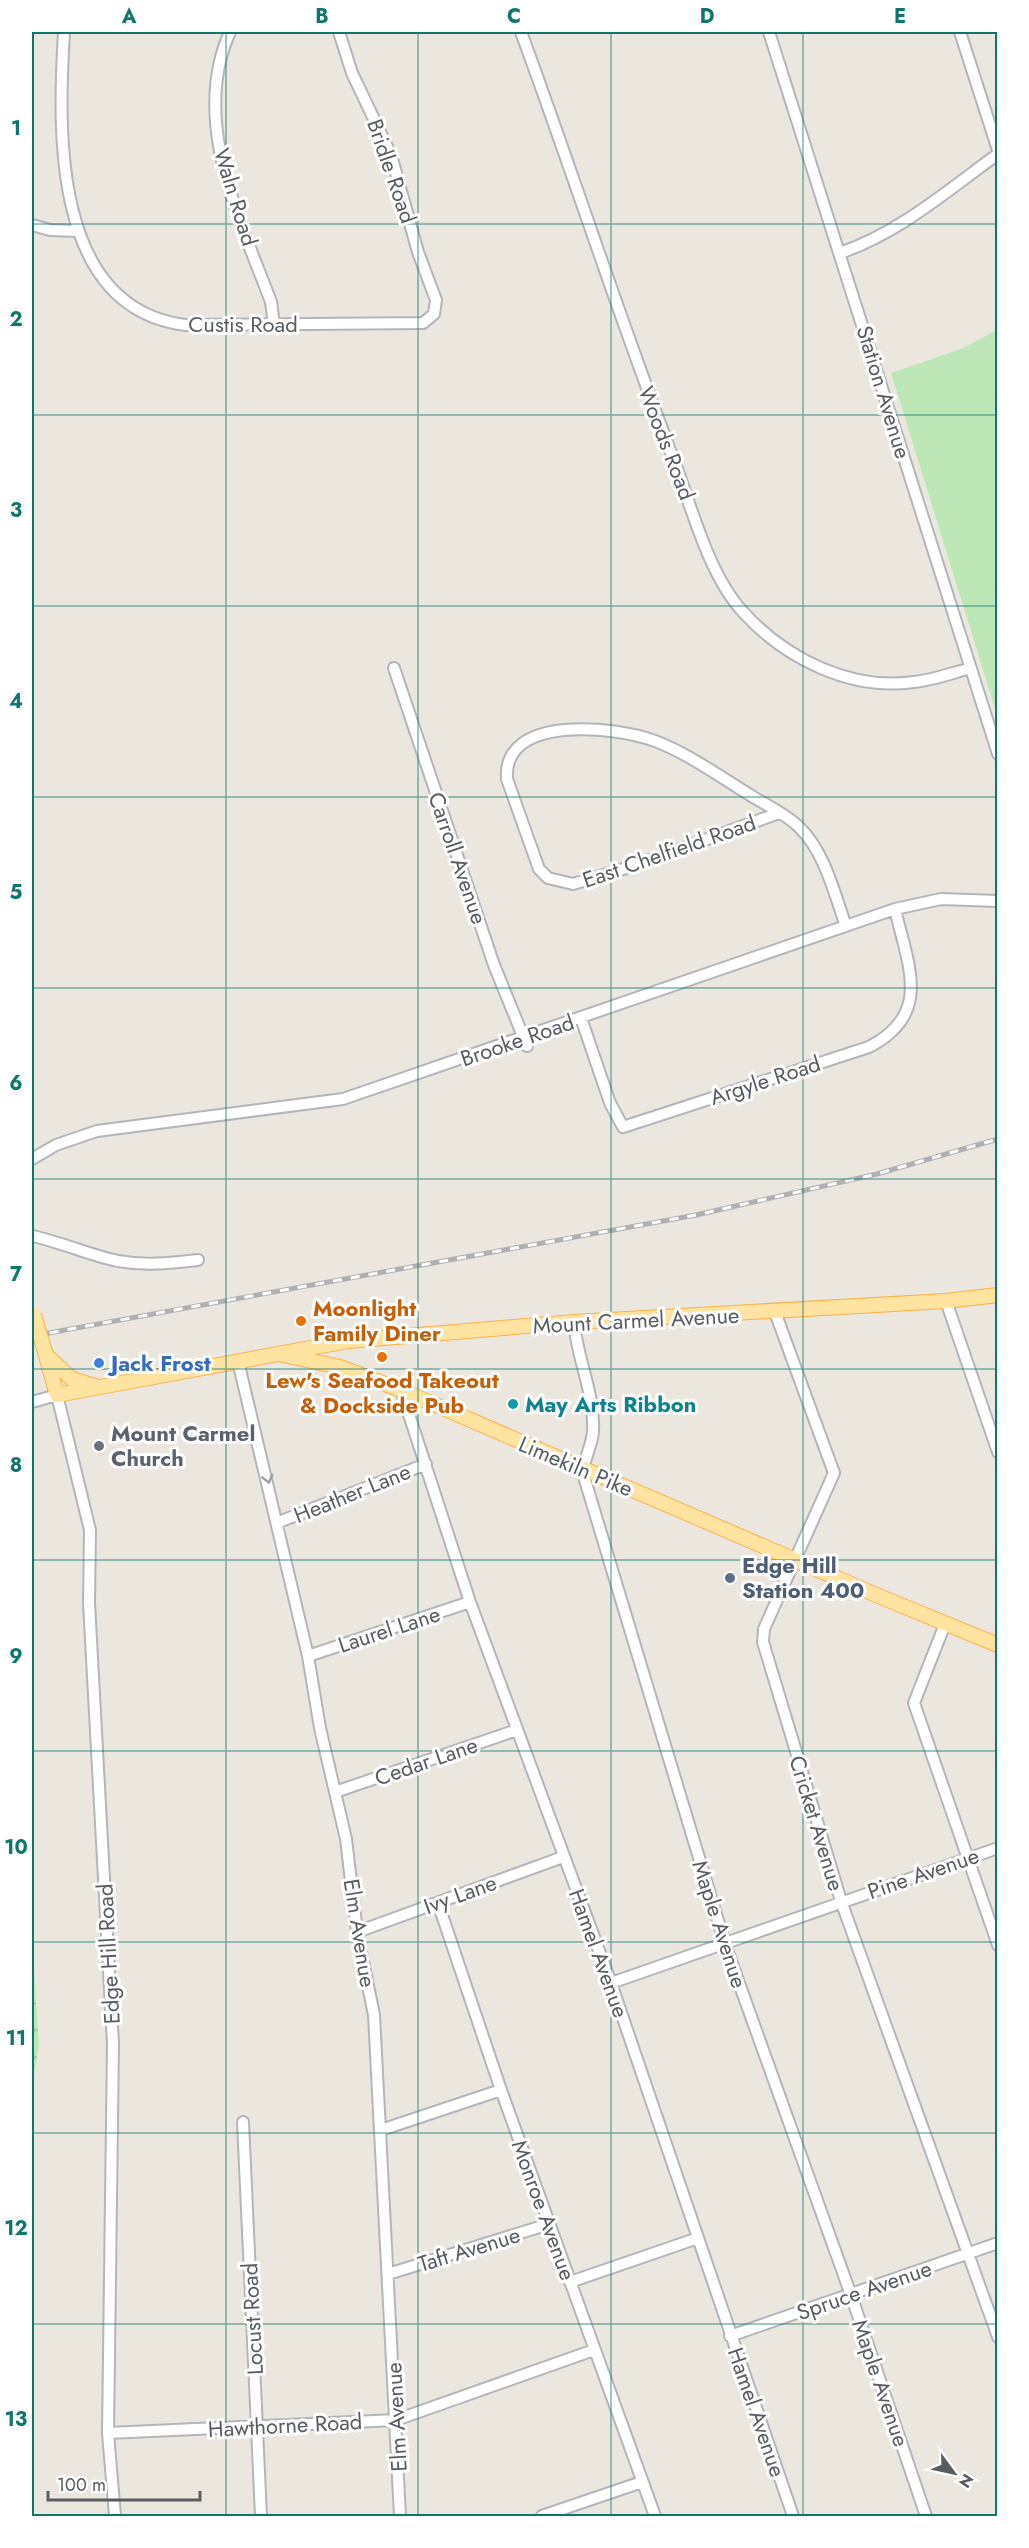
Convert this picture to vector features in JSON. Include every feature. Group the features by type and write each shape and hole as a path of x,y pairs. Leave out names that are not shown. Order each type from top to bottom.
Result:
{"main road":[{"name":"Mount Carmel Avenue","path":"276,1353 348,1341 574,1322 774,1312 998,1295"},
{"path":"33,1310 57,1395"},
{"name":"Limekiln Pike","path":"57,1395 276,1353 340,1367 401,1390 998,1645"},
{"path":"46,1354 72,1379 100,1388"}],"street":[{"name":"Custis Road","path":"64,32 60,88 62,139 78,231 93,265 121,298 145,313 171,324 186,325 416,324 428,320 434,314"},
{"name":"Waln Road","path":"230,32 222,56 216,96 220,156 271,302 274,324"},
{"name":"Bridle Road","path":"339,32 351,73 391,155 418,252 436,300 434,314"},
{"name":"Woods Road","path":"521,32 631,349 712,561 736,604 759,629 789,652 843,676 893,683 912,683 971,668"},
{"name":"Station Avenue","path":"769,32 998,753"},
{"path":"840,253 860,246 896,226 998,152 960,32"},
{"path":"32,225 50,230 78,231"},
{"name":"Carroll Avenue","path":"394,668 494,965 526,1042"},
{"name":"East Chelfield Road","path":"583,729 607,731 651,739 687,756 779,813 630,867 573,884 560,882 548,878 539,869 507,779 506,767 517,746 524,741 552,732 583,729"},
{"path":"779,813 799,827 815,847 846,926"},
{"name":"Brooke Road","path":"32,1159 56,1145 97,1131 343,1100 526,1042 581,1018 895,909 941,899 998,901"},
{"name":"Argyle Road","path":"581,1018 610,1103 622,1127 869,1047 895,1030 910,1006 908,967 895,909"},
{"path":"32,1236 115,1260 137,1264 154,1265 198,1260"},
{"path":"946,1300 998,1452"},
{"name":"Cricket Avenue","path":"774,1312 834,1473 764,1629 763,1642 841,1901 998,2337"},
{"path":"574,1322 576,1343 593,1411 591,1448 582,1469"},
{"name":"Elm Avenue","path":"238,1361 279,1522 308,1656 346,1839 357,1932 374,2015 400,2517"},
{"name":"Hamel Avenue","path":"401,1390 470,1602 611,1983 793,2517"},
{"path":"32,1402 57,1395"},
{"name":"Edge Hill Road","path":"57,1395 90,1530 90,1623 113,2044 108,2433 115,2517"},
{"name":"Heather Lane","path":"279,1522 426,1464"},
{"name":"Maple Avenue","path":"582,1469 725,1944 851,2295 926,2517"},
{"name":"Laurel Lane","path":"308,1656 470,1602"},
{"path":"945,1624 914,1702 998,1946"},
{"name":"Cedar Lane","path":"335,1792 517,1730"},
{"name":"Pine Avenue","path":"611,1983 998,1848"},
{"name":"Ivy Lane","path":"357,1932 563,1857"},
{"name":"Monroe Avenue","path":"438,1903 501,2090 655,2517"},
{"path":"381,2130 501,2090"},
{"name":"Locust Road","path":"243,2122 261,2517"},
{"name":"Taft Avenue","path":"388,2274 549,2224"},
{"path":"570,2282 698,2238"},
{"name":"Spruce Avenue","path":"730,2336 998,2242"},
{"name":"Hawthorne Road","path":"108,2433 396,2420 594,2350"},
{"path":"542,2517 642,2482"}],"green space":[{"path":"997,330 997,715 891,373 961,349"},
{"path":"32,1942 39,2045 32,2087"}],"railway":[{"path":"32,1336 696,1215 877,1174 998,1139"}],"place":[{"name":"Moonlight Family Diner","path":"301,1321"},
{"name":"Lew's Seafood Takeout & Dockside Pub","path":"382,1357"},
{"name":"Jack Frost","path":"99,1363"},
{"name":"May Arts Ribbon","path":"513,1404"},
{"name":"Mount Carmel Church","path":"99,1446"},
{"name":"Edge Hill Station 400","path":"730,1578"}]}
